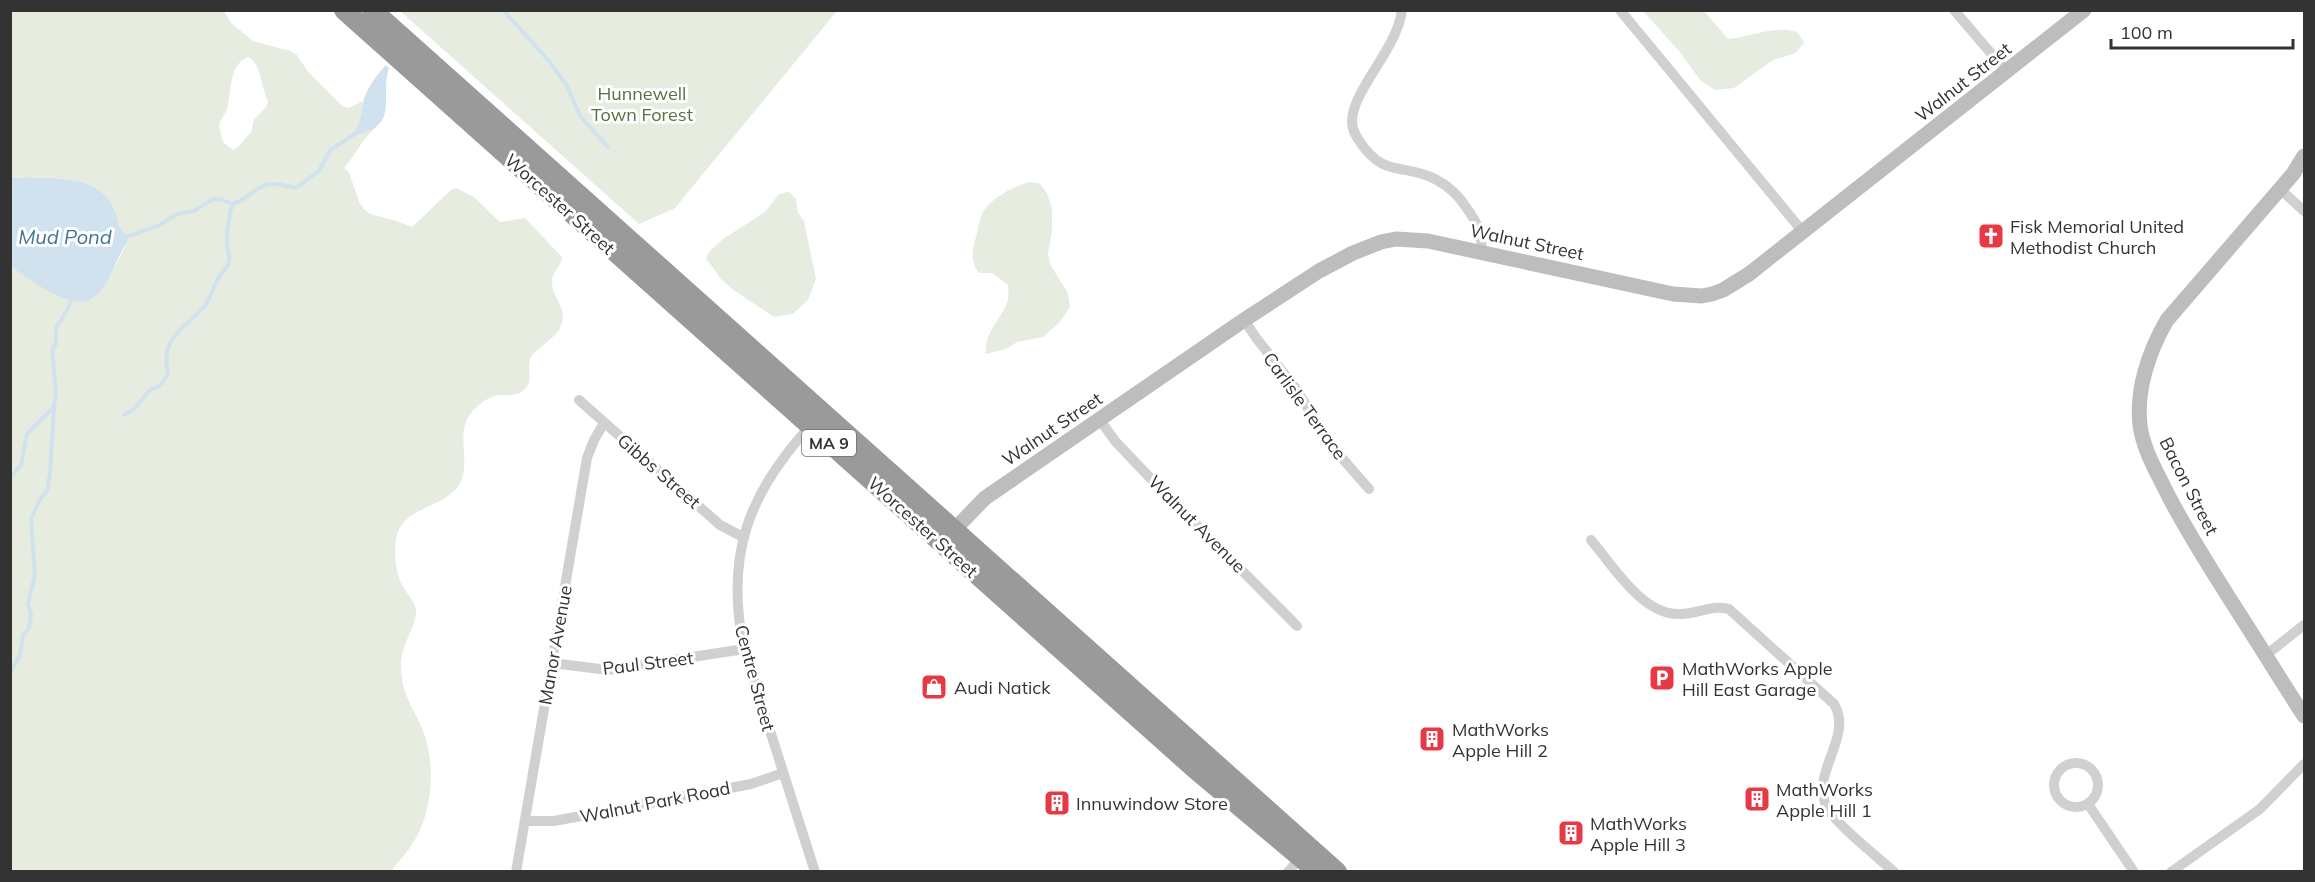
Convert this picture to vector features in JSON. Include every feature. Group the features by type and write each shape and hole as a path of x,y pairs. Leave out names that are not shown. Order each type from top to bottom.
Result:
{"highway":[{"name":"Worcester Street","path":"344,10 1185,761 1295,864 1318,872"},
{"name":"Worcester Street","path":"372,10 1338,872"}],"street":[{"path":"1402,10 1394,38 1353,112 1352,128 1367,153 1374,159 1389,168 1434,178 1455,194 1478,226 1481,235 1481,252"},
{"path":"1620,10 1803,232"},
{"path":"1954,10 2007,72"},
{"name":"Walnut Street","path":"954,530 985,498 1244,320 1318,272 1353,253 1381,242 1396,239 1428,241 1665,292 1702,296 1723,290 1803,232 2084,10"},
{"name":"Bacon Street","path":"2304,156 2280,189 2167,320 2152,350 2143,380 2140,413 2140,426 2149,455 2175,508 2304,716"},
{"path":"2280,189 2304,211"},
{"name":"Carlisle Terrace","path":"1244,320 1302,397 1328,442 1369,489"},
{"name":"Gibbs Street","path":"579,400 720,525 743,537"},
{"name":"Walnut Avenue","path":"1100,420 1115,441 1163,491 1298,626"},
{"name":"Manor Avenue","path":"516,872 587,458 604,423"},
{"name":"Centre Street","path":"810,426 786,453 766,483 743,537 737,584 744,649 815,872"},
{"path":"1591,540 1634,590 1652,607 1661,612 1681,614 1714,607 1729,609 1834,704 1840,720 1825,774 1824,802 1833,816 1894,872"},
{"path":"2266,655 2304,625"},
{"name":"Paul Street","path":"552,663 608,670 744,649"},
{"path":"2071,763 2086,765 2096,776 2097,792 2088,804 2075,808 2057,798 2053,784 2063,766 2071,763"},
{"path":"2170,872 2260,809 2304,764"},
{"name":"Walnut Park Road","path":"525,821 554,821 751,784 783,773"},
{"path":"2088,804 2134,872"}],"green space":[{"path":"11,10 224,11 231,23 253,41 297,55 308,72 342,106 349,108 363,101 362,120 353,136 377,126 344,168 349,172 359,202 370,214 412,227 451,190 456,188 474,197 500,222 525,218 562,257 552,281 552,287 562,309 562,321 557,333 531,357 530,379 527,387 517,394 491,397 473,410 465,425 464,472 461,481 449,495 416,513 402,524 396,538 396,566 402,585 416,609 401,661 402,678 406,694 427,742 431,773 424,819 409,849 391,871 11,871 10,266 70,301 92,299 110,277 126,245 112,205 94,187 82,182 56,178 11,176","holes":["249,57 259,71 268,101 266,107 254,120 251,132 233,150 223,142 219,126 227,109 237,65"]},
{"name":"Hunnewell Town Forest","path":"400,11 837,11 675,208 639,224"},
{"path":"1643,11 1704,11 1728,39 1788,30 1797,32 1804,42 1796,53 1773,60 1734,88 1715,90 1701,81 1679,51"},
{"path":"1029,182 1039,183 1047,193 1052,209 1052,230 1048,254 1051,266 1068,293 1070,307 1060,322 1043,337 1017,342 1006,349 986,354 987,339 1008,300 1008,285 992,273 979,273 974,264 973,251 979,222 986,208 996,198"},
{"path":"789,192 796,199 798,213 804,221 816,279 808,300 793,314 774,317 732,289 721,279 706,258 723,239 765,212 779,194"}],"water":[{"path":"386,65 389,68 386,110 383,118 368,132 352,136 360,121 366,94"},
{"name":"Mud Pond","path":"10,176 72,180 85,183 107,197 114,209 120,228 129,236 106,283 95,297 82,302 61,297 38,285 11,266"}],"waterway":[{"path":"503,10 549,61 567,86 580,116 608,147"},
{"path":"129,236 160,225 177,214 194,211 213,199 232,204 267,184 296,188 319,171 330,150 355,134"},
{"path":"124,415 134,409 150,390 161,385 168,373 166,361 170,343 206,305 229,262 227,235 232,204"},
{"path":"10,478 21,465 27,434 54,407 56,392 52,351 56,343 56,328 69,307 70,301"},
{"path":"10,673 20,655 23,635 29,628 31,615 28,604 35,575 31,519 39,501 47,491 54,407"}],"place":[{"name":"Fisk Memorial United Methodist Church","path":"1991,236"},
{"name":"MathWorks Apple Hill East Garage","path":"1662,678"},
{"name":"Audi Natick","path":"934,687"},
{"name":"MathWorks Apple Hill 2","path":"1432,739"},
{"name":"MathWorks Apple Hill 1","path":"1757,799"},
{"name":"Innuwindow Store","path":"1057,803"},
{"name":"MathWorks Apple Hill 3","path":"1571,833"}]}
